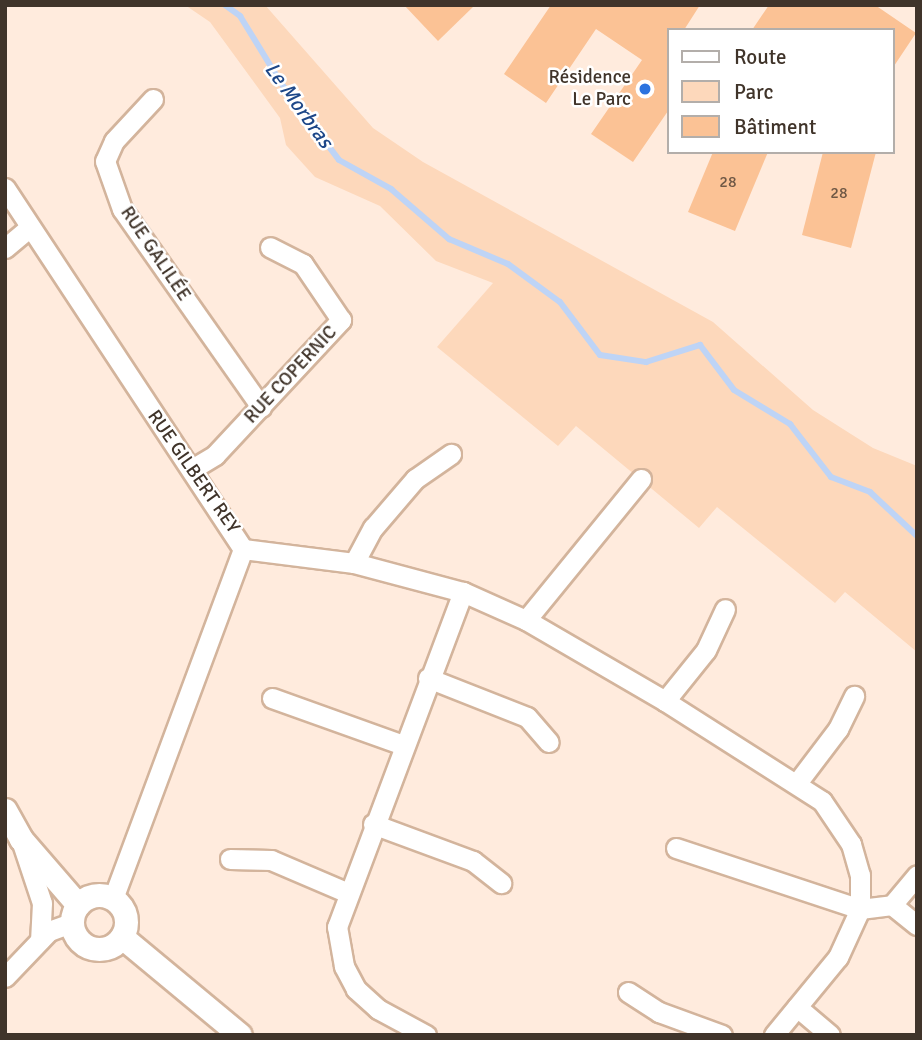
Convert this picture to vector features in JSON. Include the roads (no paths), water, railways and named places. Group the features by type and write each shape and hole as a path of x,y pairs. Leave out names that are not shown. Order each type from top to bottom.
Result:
{"street":[{"name":"RUE GALILÉE","path":"153,99 114,141 104,161 122,209 261,407"},
{"name":"RUE GILBERT REY","path":"5,188 29,229 243,549 113,899"},
{"path":"5,248 29,229"},
{"name":"RUE COPERNIC","path":"192,469 215,455 341,320 303,264 270,247"},
{"path":"355,563 373,528 415,479 451,454"},
{"path":"526,620 641,479"},
{"path":"243,549 355,563 463,592 526,620 665,701 822,801 851,844 860,875 860,909 838,957 774,1035"},
{"path":"426,1035 378,1009 350,978 337,927 403,744 463,592"},
{"path":"665,701 706,650 725,609"},
{"path":"428,678 527,717 549,741"},
{"path":"797,783 838,729 853,696"},
{"path":"272,698 403,744"},
{"path":"5,810 21,839 75,914 77,939 92,949 109,948 122,937 126,920 113,899 90,897 75,914 40,940 5,977"},
{"path":"373,824 473,862 500,883"},
{"path":"21,839 42,903 40,940"},
{"path":"676,848 860,909 892,905 917,875"},
{"path":"230,859 271,860 348,893"},
{"path":"892,905 917,925"},
{"path":"122,937 240,1035"},
{"path":"628,992 659,1012 722,1035"},
{"path":"797,1007 830,1035"}],"waterway":[{"name":"Le Morbras","path":"225,5 240,16 281,83 339,160 391,189 449,239 508,264 560,302 600,355 646,362 700,345 734,390 790,424 831,477 870,492 917,536"}],"place":[{"name":"Résidence Le Parc","path":"645,89"}]}
